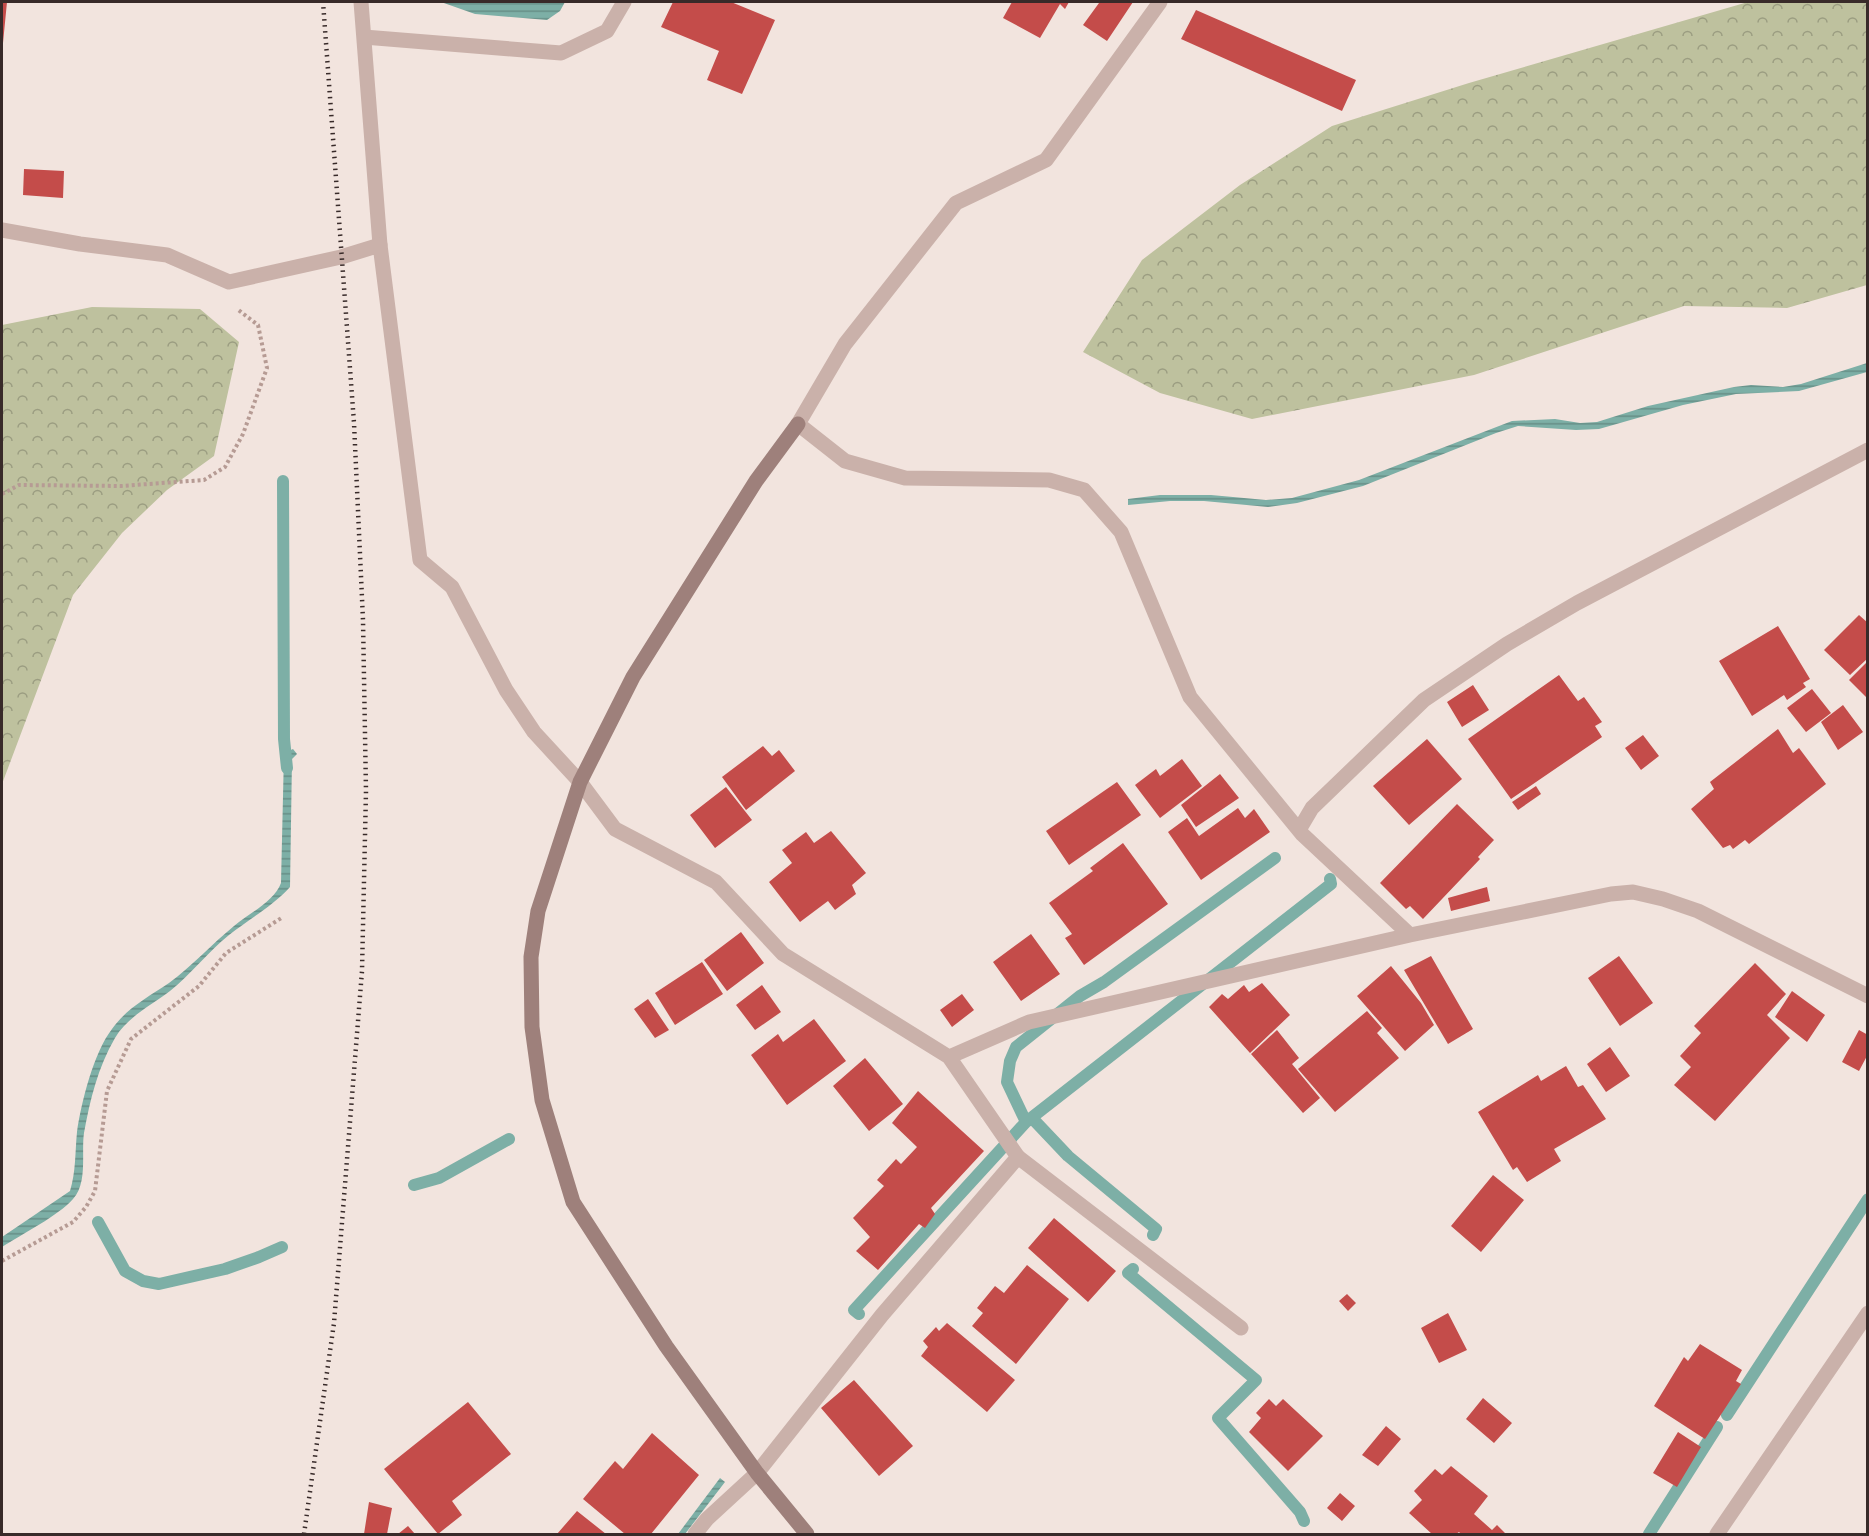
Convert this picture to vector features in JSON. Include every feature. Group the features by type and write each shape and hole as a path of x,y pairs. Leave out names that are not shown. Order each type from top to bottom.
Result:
{"street":[{"path":"361,2 380,245 420,560 452,587 511,699 534,732 580,782 615,829 716,882 783,954 949,1057 1018,1157 1241,1328"},
{"path":"363,37 561,53 607,31 624,2"},
{"path":"807,1534 757,1473 666,1346 573,1202 542,1100 532,1027 531,957 538,911 580,782 633,677 756,481 798,424 845,344 956,203 1046,160 1160,2"},
{"path":"2,230 80,244 167,255 229,282 341,257 380,245"},
{"path":"798,424 845,461 905,478 1049,480 1084,490 1120,532 1190,697 1299,830 1410,935"},
{"path":"1299,830 1312,808 1424,700 1507,644 1577,603 1868,450"},
{"path":"949,1057 1029,1022 1410,935 1611,894 1633,892 1663,899 1698,912 1868,996"},
{"path":"695,1534 707,1519 757,1473 882,1315 1018,1157"},
{"path":"1717,1534 1868,1312"}],"path":[{"path":"2,494 19,485 121,486 204,480 225,466 243,434 267,368 258,325 231,304"},
{"path":"2,1261 73,1222 86,1207 95,1191 107,1091 131,1039 199,986 226,953 283,917"}],"green space":[{"path":"1748,2 1867,2 1867,285 1787,308 1684,306 1474,375 1252,419 1160,393 1083,352 1142,260 1240,185 1332,126 1469,83"},
{"path":"92,307 200,309 239,342 214,456 167,490 122,533 73,595 2,784 2,325"}],"water":[{"path":"441,2 565,2 560,11 547,20 475,14"},
{"path":"1867,363 1867,372 1799,391 1736,394 1683,405 1599,429 1576,430 1518,426 1363,486 1297,503 1268,507 1204,501 1128,505 1128,499 1160,495 1211,495 1266,500 1292,498 1359,480 1512,421 1555,419 1580,423 1597,422 1648,406 1734,387 1751,385 1783,387 1801,384"},
{"path":"293,749 297,754 292,759 290,887 269,906 229,935 178,984 133,1018 120,1031 104,1060 92,1096 84,1133 82,1176 78,1192 58,1212 2,1247 2,1237 70,1191 77,1132 85,1093 94,1064 112,1029 131,1009 169,983 234,926 267,902 278,890 281,883 284,753"},
{"path":"720,1478 725,1482 685,1534 678,1534"}],"building":[{"path":"2,2 7,2 3,43 2,43"},
{"path":"673,2 731,2 775,20 742,94 707,80 719,51 661,27"},
{"path":"1012,2 1069,2 1065,9 1060,4 1040,38 1003,18"},
{"path":"1097,2 1133,2 1107,41 1083,25 1099,3"},
{"path":"1196,10 1356,80 1342,111 1181,39"},
{"path":"24,169 64,171 63,198 23,195"},
{"path":"1859,615 1868,623 1868,658 1850,675 1824,650"},
{"path":"1778,626 1810,679 1803,683 1806,687 1787,700 1784,695 1752,716 1719,661"},
{"path":"1868,661 1868,699 1849,680"},
{"path":"1559,675 1578,701 1584,697 1602,722 1595,726 1602,737 1511,799 1468,739"},
{"path":"1473,685 1489,710 1462,727 1447,702"},
{"path":"1812,689 1831,713 1806,732 1787,708"},
{"path":"1843,705 1863,732 1838,750 1821,722"},
{"path":"1778,729 1793,753 1799,748 1826,784 1749,844 1745,840 1733,849 1730,845 1723,848 1691,809 1714,789 1710,782"},
{"path":"1643,735 1659,756 1641,770 1625,748"},
{"path":"1427,739 1462,779 1409,825 1373,786"},
{"path":"763,746 772,756 779,750 795,771 746,810 722,777"},
{"path":"1182,759 1202,786 1160,818 1135,785 1156,769 1160,776"},
{"path":"1220,774 1239,798 1196,827 1181,805"},
{"path":"1117,782 1141,815 1069,865 1046,831"},
{"path":"1536,786 1541,794 1518,810 1512,802"},
{"path":"726,787 752,820 715,848 690,815"},
{"path":"1457,804 1494,840 1478,857 1480,859 1423,919 1410,906 1406,909 1380,883"},
{"path":"1238,808 1245,818 1254,809 1270,832 1201,880 1168,832 1187,818 1199,836"},
{"path":"831,831 866,873 852,885 856,894 835,910 828,901 800,922 769,882 792,863 782,850 806,832 814,843"},
{"path":"1123,843 1168,904 1084,965 1065,938 1072,934 1049,903 1093,871 1090,868"},
{"path":"1487,887 1490,901 1451,911 1448,898"},
{"path":"741,932 764,963 727,991 704,960"},
{"path":"1031,934 1060,974 1021,1001 993,962"},
{"path":"1431,956 1473,1029 1448,1044 1404,970"},
{"path":"1619,956 1653,1003 1620,1026 1588,978"},
{"path":"702,962 723,994 675,1025 655,993"},
{"path":"1755,963 1786,994 1767,1015 1790,1038 1715,1121 1674,1085 1691,1067 1680,1056 1701,1033 1694,1026"},
{"path":"1391,966 1421,1003 1434,1025 1405,1051 1357,996"},
{"path":"1262,983 1290,1015 1250,1053 1209,1007 1222,994 1228,999 1244,985 1249,992"},
{"path":"762,985 781,1012 755,1030 736,1005"},
{"path":"1792,991 1825,1015 1807,1042 1775,1017"},
{"path":"962,994 974,1010 952,1027 940,1010"},
{"path":"648,999 669,1030 655,1038 634,1009"},
{"path":"1367,1011 1382,1028 1377,1033 1399,1058 1335,1112 1298,1069"},
{"path":"814,1019 846,1061 787,1105 751,1055 778,1034 783,1042"},
{"path":"1277,1030 1299,1058 1292,1064 1320,1098 1303,1113 1251,1054"},
{"path":"1859,1030 1868,1035 1868,1054 1859,1071 1842,1062"},
{"path":"1610,1047 1630,1076 1606,1092 1587,1064"},
{"path":"865,1058 903,1104 869,1131 833,1086"},
{"path":"1566,1066 1578,1087 1583,1085 1606,1119 1554,1149 1561,1161 1527,1182 1517,1167 1513,1170 1478,1112 1538,1075 1541,1081"},
{"path":"918,1091 984,1151 931,1208 935,1214 925,1228 919,1224 878,1270 856,1251 870,1237 853,1218 884,1186 877,1180 896,1159 901,1164 917,1147 892,1123"},
{"path":"1493,1175 1524,1200 1481,1252 1451,1226"},
{"path":"1054,1218 1116,1271 1088,1302 1028,1248"},
{"path":"1027,1265 1069,1299 1016,1364 972,1326 983,1313 977,1308 995,1286 1004,1293"},
{"path":"1347,1294 1356,1303 1348,1311 1339,1301"},
{"path":"1448,1313 1467,1350 1439,1363 1421,1328"},
{"path":"947,1323 1015,1380 987,1412 921,1356 928,1347 923,1341 936,1327 939,1331"},
{"path":"1700,1344 1742,1370 1736,1381 1741,1384 1705,1439 1654,1406 1684,1357 1688,1361"},
{"path":"854,1380 913,1446 879,1476 821,1408"},
{"path":"1483,1398 1512,1423 1494,1443 1466,1419"},
{"path":"1269,1399 1276,1406 1283,1399 1323,1436 1288,1471 1249,1432 1261,1418 1256,1413"},
{"path":"468,1402 511,1454 452,1501 462,1515 438,1534 384,1469"},
{"path":"1386,1426 1401,1439 1378,1466 1362,1455"},
{"path":"1678,1432 1701,1447 1677,1487 1653,1473"},
{"path":"652,1433 699,1475 651,1534 625,1534 583,1499 615,1461 623,1469"},
{"path":"1451,1466 1488,1496 1474,1514 1492,1530 1497,1525 1506,1534 1461,1534 1459,1532 1432,1534 1409,1513 1422,1500 1414,1491 1435,1469 1442,1475"},
{"path":"1340,1493 1355,1506 1342,1521 1327,1508"},
{"path":"369,1502 392,1508 387,1534 364,1534"},
{"path":"577,1511 606,1534 557,1534"},
{"path":"408,1526 415,1534 398,1534"}],"waterway":[{"path":"283,481 284,739 287,768"},
{"path":"1026,1122 1007,1082 1010,1061 1016,1047 1080,996 1104,982 1275,858"},
{"path":"859,1314 854,1310 1026,1122 1331,884 1330,879"},
{"path":"1032,1118 1068,1156 1156,1229 1153,1235"},
{"path":"414,1185 439,1178 509,1139"},
{"path":"1727,1415 1868,1199"},
{"path":"98,1222 125,1271 143,1281 159,1284 225,1269 282,1247"},
{"path":"1133,1269 1128,1273 1256,1380 1218,1418 1300,1512 1304,1521"},
{"path":"1649,1534 1717,1427"}],"railway":[{"path":"304,1534 334,1323 362,971 366,791 363,620 354,423 323,2"}]}
